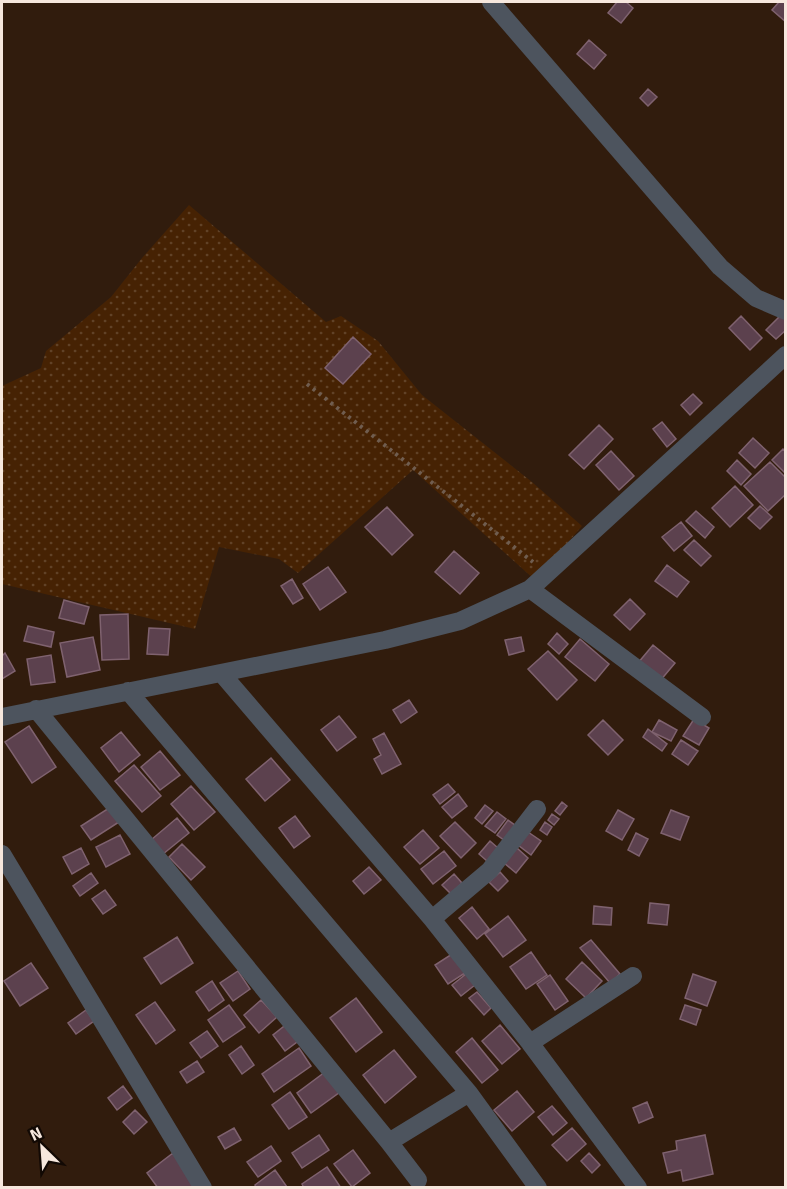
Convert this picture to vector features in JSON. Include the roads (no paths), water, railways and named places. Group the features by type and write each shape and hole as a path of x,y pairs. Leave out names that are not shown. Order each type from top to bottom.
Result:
{"street":[{"path":"491,2 720,267 756,298 786,311"},
{"path":"2,717 385,640 460,621 530,589 786,355"},
{"path":"530,589 702,717"},
{"path":"222,674 432,919 530,1043 638,1188"},
{"path":"128,691 469,1093 538,1188"},
{"path":"36,709 418,1180"},
{"path":"432,919 490,870 537,809"},
{"path":"2,854 203,1188"},
{"path":"530,1043 633,976"},
{"path":"389,1142 469,1093"}]}
